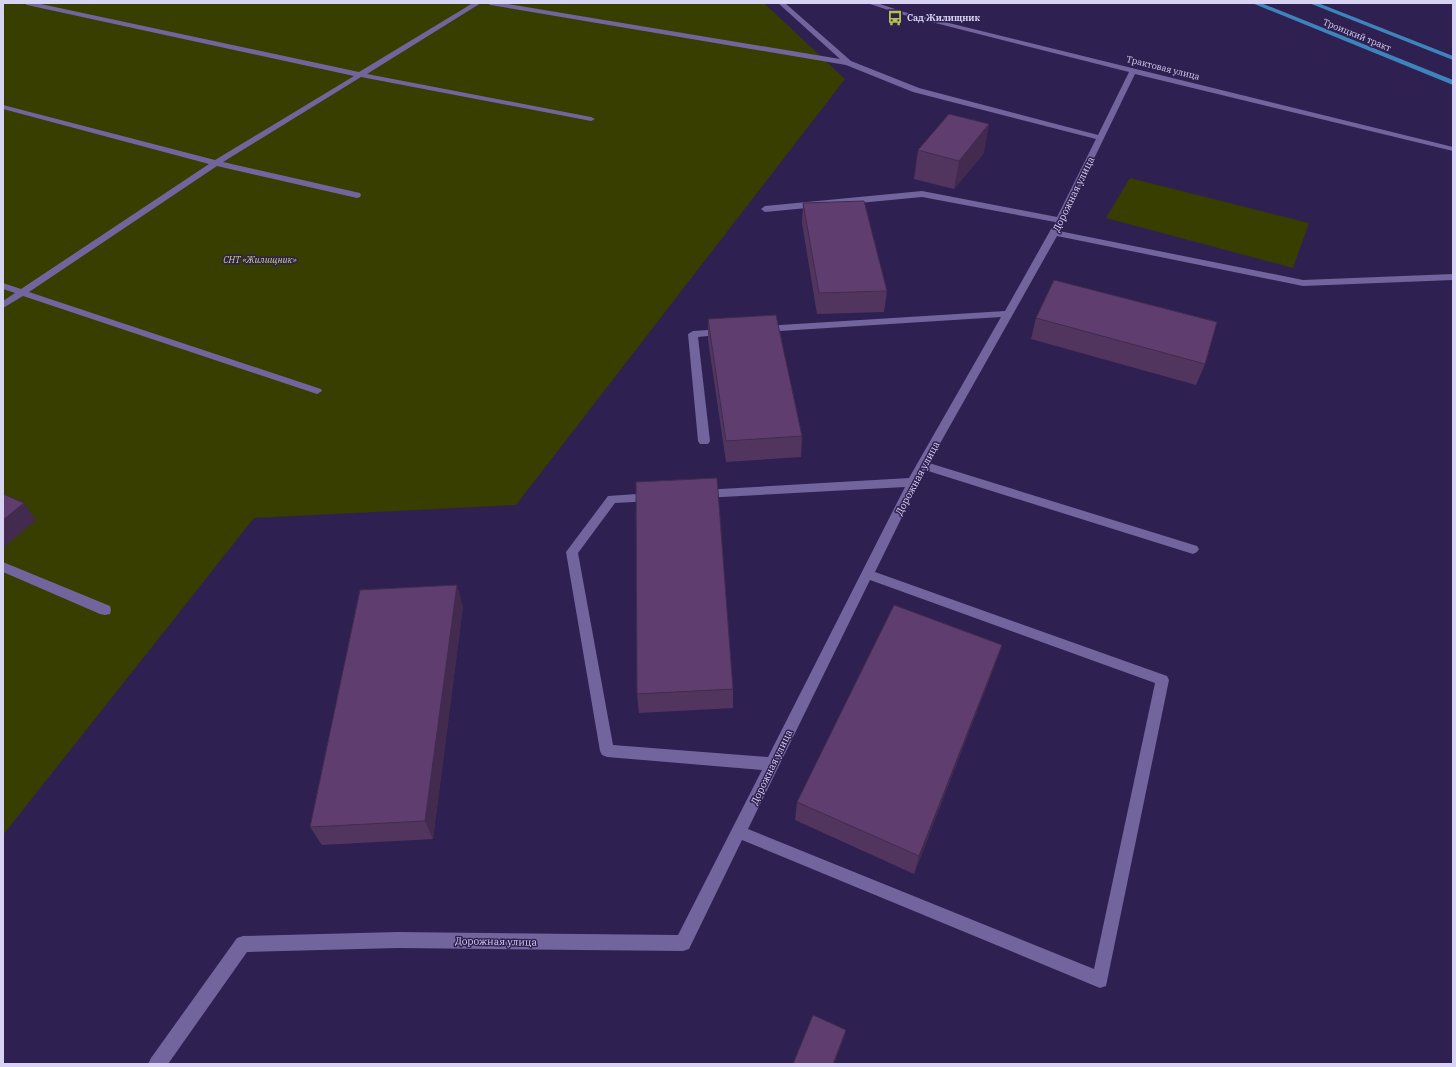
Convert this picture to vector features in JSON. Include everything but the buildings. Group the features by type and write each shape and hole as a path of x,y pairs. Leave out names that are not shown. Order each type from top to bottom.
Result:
{"main road":[{"name":"Троицкий тракт","path":"1255,3 1453,83"},
{"name":"Троицкий тракт","path":"1312,3 1453,58"}],"street":[{"path":"27,3 361,75 591,119"},
{"path":"3,305 216,163 478,3"},
{"path":"490,3 848,63 916,90 1101,138"},
{"path":"781,3 848,63"},
{"name":"Трактовая улица","path":"870,3 902,13 1133,71 1453,149"},
{"name":"Дорожная улица","path":"157,1064 243,944 398,940 683,943 913,482 1054,233 1133,71"},
{"path":"3,107 216,163 357,195"},
{"path":"765,209 922,194 1060,220"},
{"path":"1054,233 1303,282 1453,277"},
{"path":"3,286 317,392"},
{"path":"756,330 1008,314"},
{"path":"704,441 692,334 732,332"},
{"path":"922,465 1193,549"},
{"path":"691,494 913,482"},
{"path":"667,496 612,499 572,552 607,751 772,764"},
{"path":"3,567 105,610"},
{"path":"739,832 1100,980 1162,680 867,574"}],"green space":[{"name":"СНТ «Жилищник»","path":"3,3 764,3 845,79 516,505 254,518 3,835"},
{"path":"1130,178 1309,223 1293,268 1106,218"}],"place":[{"name":"Сад Жилищник","path":"895,18"}]}
